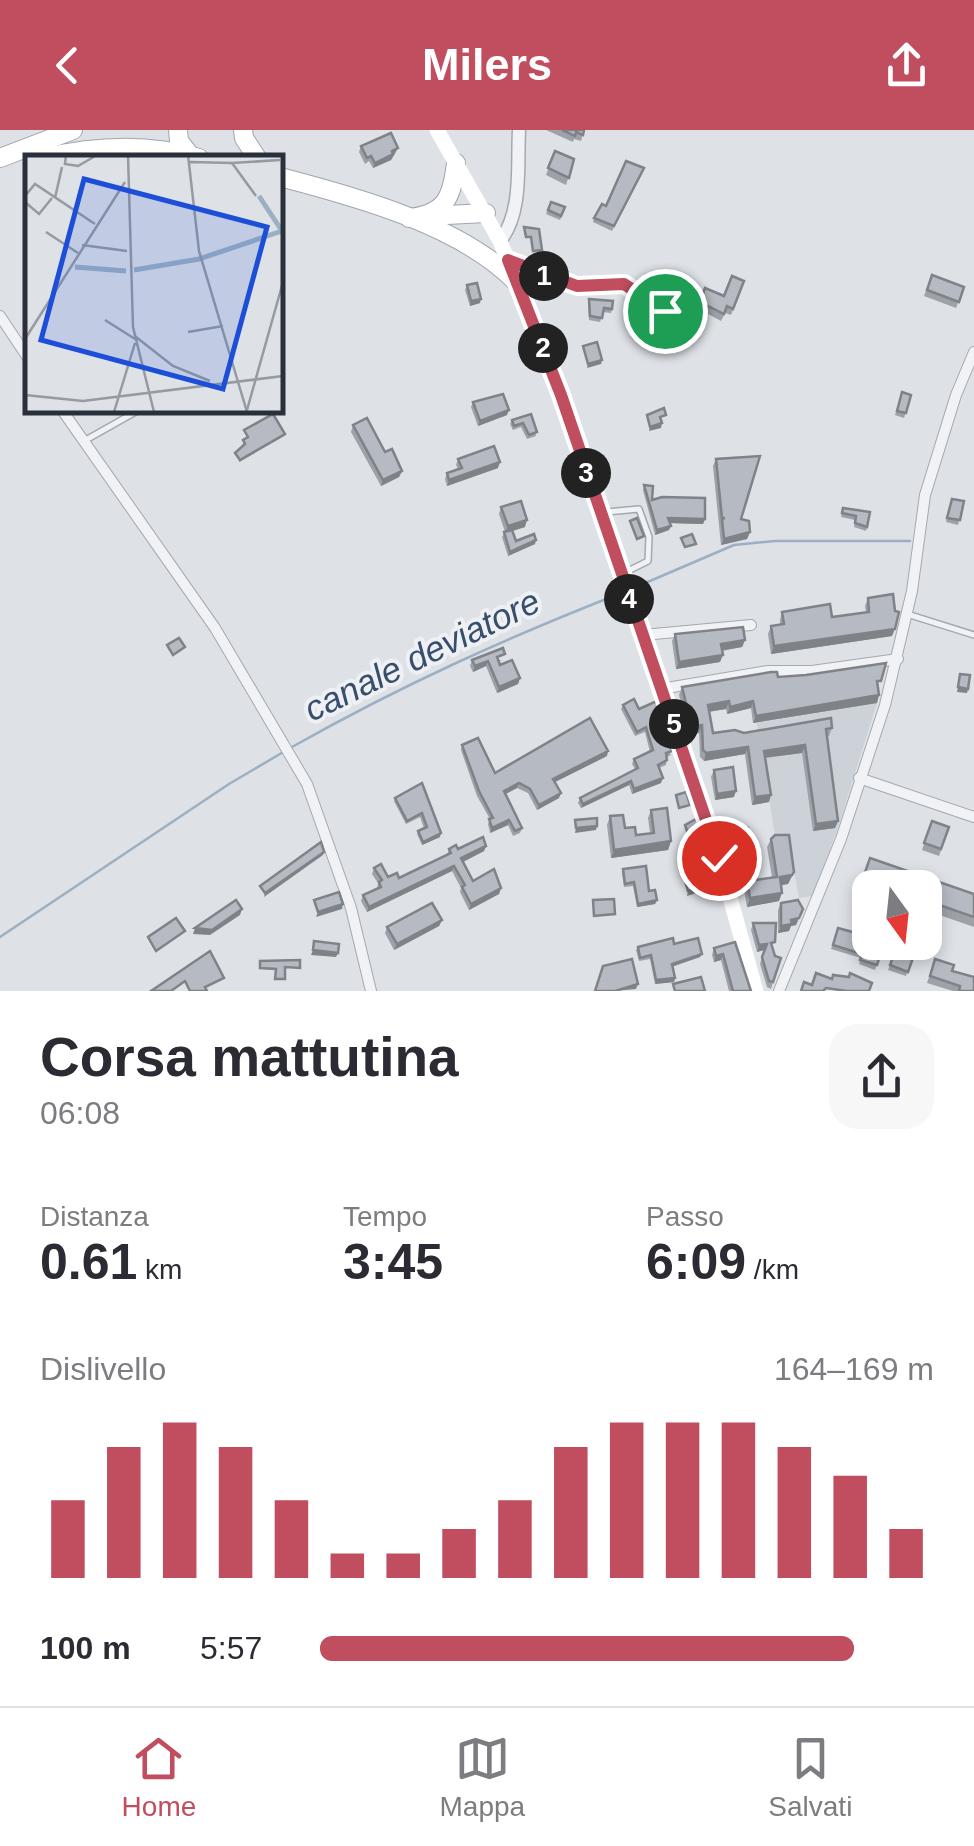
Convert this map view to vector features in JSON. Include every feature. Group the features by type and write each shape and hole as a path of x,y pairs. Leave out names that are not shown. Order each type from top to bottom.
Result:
{"main road":[{"path":"0,158 72,130"},
{"path":"178,130 179,140 194,155"},
{"path":"437,130 500,240 561,395 719,858 756,991"},
{"path":"241,133 255,155"},
{"path":"62,155 108,148 184,155"},
{"path":"0,168 25,162"},
{"path":"417,217 443,205 449,196 456,163"},
{"path":"282,176 417,217 491,258 518,284"},
{"path":"417,217 486,213"},
{"path":"454,236 472,227 486,213"}],"street":[{"path":"500,240 511,227 514,210 519,130"},
{"path":"0,316 25,354"},
{"path":"779,991 841,839 898,658 925,494 974,352"},
{"path":"63,412 215,628 292,757 322,819 351,908 371,991"},
{"path":"642,636 751,625"},
{"path":"662,689 768,671 812,670 898,658"},
{"path":"859,778 974,818"}],"lane":[{"path":"508,260 577,286 624,284 651,304 682,314"},
{"path":"84,442 136,412"},
{"path":"600,514 639,509 648,537 648,561 625,585"},
{"path":"907,614 974,635"}],"shaded area":[{"path":"877,703 813,896 799,898 788,835 775,836 757,723"}],"building":[{"path":"562,130 584,130 583,135 576,132 575,136"},
{"path":"391,133 398,148 393,154 375,163 371,156 367,158 361,146"},
{"path":"555,151 574,159 569,178 548,168"},
{"path":"626,161 644,168 614,226 594,218 602,204 606,206"},
{"path":"551,202 565,207 561,216 548,210"},
{"path":"524,227 539,229 542,250 533,251 531,237 526,237"},
{"path":"932,275 964,287 959,302 927,290"},
{"path":"732,276 744,281 733,309 727,306 724,314 700,302 705,288 724,296"},
{"path":"477,283 481,299 471,301 467,285"},
{"path":"589,299 613,301 612,309 604,308 602,318 590,316"},
{"path":"597,342 602,360 588,364 583,346"},
{"path":"902,392 911,395 906,413 897,411"},
{"path":"503,394 509,410 480,421 473,402"},
{"path":"664,408 662,423 650,427 647,415"},
{"path":"273,414 285,434 240,460 235,453 248,437 244,430"},
{"path":"531,414 537,432 529,435 523,423 514,426 512,420"},
{"path":"367,418 385,452 392,449 402,471 383,480 353,425"},
{"path":"494,446 500,462 449,480 447,473 462,468 458,459"},
{"path":"760,456 741,519 749,521 750,532 724,539 725,518 716,459"},
{"path":"644,485 653,486 652,500 705,498 705,519 668,518 671,526 657,530"},
{"path":"952,499 964,501 960,520 947,518"},
{"path":"521,501 527,520 508,526 501,507"},
{"path":"843,508 870,512 867,527 855,523 856,516 842,513"},
{"path":"637,518 644,536 637,539 630,521"},
{"path":"512,530 516,541 534,534 536,540 510,552 504,532"},
{"path":"692,534 696,544 685,547 681,538"},
{"path":"893,594 895,611 899,612 895,629 774,646 771,626 784,624 782,612 830,604 832,617 869,612 868,598"},
{"path":"743,627 745,640 721,644 723,655 679,662 675,634"},
{"path":"179,638 185,647 173,655 167,645"},
{"path":"503,648 505,654 497,657 500,665 512,660 520,678 499,687 488,661 475,666 472,660"},
{"path":"886,663 881,681 877,681 879,695 756,716 753,701 730,707 729,701 708,705 713,733 744,733 831,718 832,728 826,729 838,821 816,824 805,745 764,751 771,795 755,797 748,747 706,753 702,725 692,727 682,687 771,672 777,672 778,677 806,675"},
{"path":"960,674 970,675 968,689 958,687"},
{"path":"634,699 639,709 657,701 672,751 658,765 663,778 634,789 631,781 583,804 580,798 638,768 634,759 653,750 646,727 637,732 623,705"},
{"path":"590,718 608,751 553,779 561,793 539,805 530,789 519,783 504,791 522,828 515,831 509,820 492,828 489,819 493,818 462,745 478,738 495,773"},
{"path":"733,767 736,791 717,794 714,770"},
{"path":"422,783 441,833 423,842 418,831 427,827 422,813 407,821 395,798"},
{"path":"686,792 690,805 679,808 676,795"},
{"path":"667,808 671,841 614,850 610,816 623,815 625,828 635,827 636,835 654,833 651,810"},
{"path":"597,818 597,826 576,828 575,820"},
{"path":"696,819 702,834 689,837 685,825"},
{"path":"932,821 949,827 941,849 924,843"},
{"path":"748,828 752,867 739,869 733,831"},
{"path":"775,835 789,835 794,872 780,877 782,893 750,898 747,881 777,877 771,839"},
{"path":"483,837 486,846 461,858 473,881 494,869 501,888 471,904 454,866 369,907 363,895 381,887 382,880 374,868 381,864 388,877 397,873 399,878 451,853 449,849 456,845 458,849"},
{"path":"321,842 324,852 265,893 260,886"},
{"path":"870,858 905,870 866,870"},
{"path":"646,866 649,891 655,890 657,900 638,904 634,882 625,884 623,869"},
{"path":"714,874 717,882 688,891 685,881"},
{"path":"942,883 974,894 974,917 942,906"},
{"path":"339,892 343,904 318,912 314,900"},
{"path":"614,899 615,914 594,916 593,900"},
{"path":"236,900 242,909 212,930 195,928"},
{"path":"798,900 803,909 799,918 781,926 781,903"},
{"path":"432,903 442,920 397,944 387,927"},
{"path":"176,918 185,931 156,951 148,937"},
{"path":"753,923 776,923 775,942 771,943 775,956 781,958 773,982 769,981 762,957 767,944 759,945"},
{"path":"838,928 852,932 852,951 833,945"},
{"path":"673,938 674,944 698,938 702,954 672,964 675,978 656,980 651,955 640,958 638,947"},
{"path":"314,941 339,944 338,953 313,950"},
{"path":"735,942 751,991 733,991 723,954 716,956 714,948"},
{"path":"210,951 224,978 205,987 207,991 190,991 185,981 171,991 151,991"},
{"path":"632,959 638,984 615,991 595,991 603,966"},
{"path":"300,960 300,968 285,967 285,979 275,979 276,969 260,968 260,961"},
{"path":"892,960 912,960 908,972 890,965"},
{"path":"935,960 954,965 952,971 974,977 974,991 959,991 960,986 930,976"},
{"path":"816,973 832,979 833,975 849,977 850,973 872,983 869,991 801,991 804,982 812,985"},
{"path":"701,977 705,991 675,991 673,984"}],"waterway":[{"name":"canale deviatore","path":"636,587 734,545 775,541 910,541"},
{"name":"canale deviatore","path":"292,747 455,664 624,592"},
{"name":"canale deviatore","path":"0,937 285,751"}],"route":[{"path":"665,311 624,284 577,286 508,260 561,395 719,858"}]}
